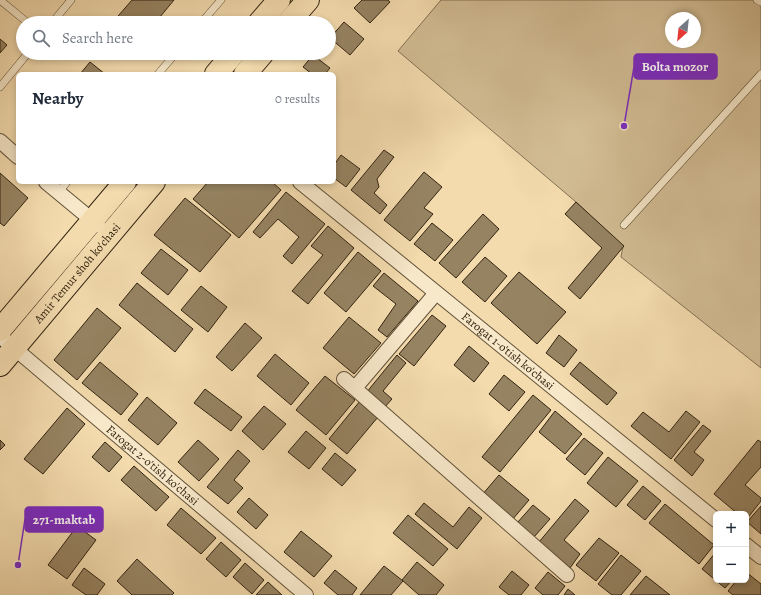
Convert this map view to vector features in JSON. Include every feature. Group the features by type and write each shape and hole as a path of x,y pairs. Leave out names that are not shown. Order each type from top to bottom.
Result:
{"main road":[{"path":"265,16 279,0"},
{"path":"294,16 308,0"},
{"path":"218,72 228,60"},
{"path":"248,72 257,60"},
{"name":"Amir Temur shoh ko'chasi","path":"0,330 123,184"},
{"name":"Amir Temur shoh ko'chasi","path":"0,365 7,342 109,235 152,184"}],"street":[{"path":"0,141 16,155"},
{"path":"52,184 62,187 92,221 109,235"},
{"name":"Farogat 1-o'tish ko'chasi","path":"302,184 713,518"},
{"path":"355,388 436,292"},
{"name":"Farogat 2-o'tish ko'chasi","path":"7,342 306,595"},
{"path":"344,379 567,575"},
{"path":"748,547 761,557"}],"lane":[{"path":"0,0 19,16"},
{"path":"58,16 71,0"},
{"path":"207,16 221,0"},
{"path":"757,0 761,2"},
{"path":"0,87 22,60"},
{"path":"160,72 170,60"},
{"path":"624,225 761,74"}],"shaded area":[{"path":"441,0 761,0 761,368 621,257 623,246 576,202 398,51"}],"building":[{"path":"132,0 174,0 161,16 118,16"},
{"path":"362,0 388,0 390,2 370,23 354,8"},
{"path":"344,22 364,39 350,55 336,43 336,31"},
{"path":"0,39 7,45 0,53"},
{"path":"309,60 320,60 330,68 327,72 309,72 303,67"},
{"path":"90,62 102,72 82,72"},
{"path":"384,150 394,157 377,179 379,187 374,193 387,205 380,214 351,190"},
{"path":"341,155 360,169 346,187 336,180 336,162"},
{"path":"424,172 442,187 424,208 433,214 410,241 384,220"},
{"path":"0,173 28,198 4,226 0,223"},
{"path":"206,184 274,184 281,190 239,238 193,199"},
{"path":"286,192 325,224 292,264 283,256 299,237 278,219 260,238 253,232"},
{"path":"185,198 231,235 200,272 154,235"},
{"path":"576,202 624,246 580,299 568,288 602,248 565,214"},
{"path":"483,214 499,229 456,278 439,263"},
{"path":"432,223 453,240 435,261 414,244"},
{"path":"328,226 354,248 308,304 292,291 323,255 311,246"},
{"path":"161,249 188,270 168,295 141,273"},
{"path":"358,252 381,271 346,312 324,293"},
{"path":"485,257 507,276 485,302 462,282"},
{"path":"519,272 566,312 537,344 491,303"},
{"path":"384,273 418,301 387,337 378,330 396,304 373,286"},
{"path":"137,283 193,329 175,352 119,305"},
{"path":"201,286 227,307 208,332 181,310"},
{"path":"97,308 121,328 77,380 54,360"},
{"path":"432,315 446,326 414,366 399,354"},
{"path":"349,317 381,343 354,374 323,348"},
{"path":"245,323 262,338 232,371 216,357"},
{"path":"559,335 577,350 564,367 546,353"},
{"path":"469,346 489,363 474,382 454,365"},
{"path":"275,354 309,383 291,405 257,376"},
{"path":"397,355 406,363 383,391 392,399 384,408 366,393"},
{"path":"100,362 138,394 121,415 82,383"},
{"path":"580,362 617,393 607,405 570,374"},
{"path":"504,375 525,392 509,411 489,394"},
{"path":"325,376 355,400 326,435 296,410"},
{"path":"205,389 242,417 231,431 194,403"},
{"path":"533,395 551,410 500,472 482,457"},
{"path":"147,397 177,423 158,445 128,420"},
{"path":"360,401 378,417 347,454 329,439"},
{"path":"264,406 286,424 263,450 242,431"},
{"path":"67,408 85,424 43,474 24,459"},
{"path":"555,411 582,434 565,454 539,432"},
{"path":"686,411 700,422 671,459 631,426 643,412 669,432"},
{"path":"703,425 711,431 694,452 704,460 692,476 674,460"},
{"path":"306,431 326,448 309,469 288,452"},
{"path":"584,438 603,453 585,475 566,459"},
{"path":"0,440 5,445 0,450"},
{"path":"198,440 219,459 199,481 178,462"},
{"path":"758,440 761,442 761,467 745,485 761,498 761,501 749,516 749,511 734,511 714,494"},
{"path":"105,442 122,457 109,472 92,457"},
{"path":"238,450 250,461 234,480 243,488 228,504 207,487"},
{"path":"335,453 356,470 342,486 322,469"},
{"path":"608,457 638,481 616,507 587,483"},
{"path":"134,466 169,497 156,511 121,480"},
{"path":"499,475 529,500 512,520 482,495"},
{"path":"643,486 661,501 645,520 627,505"},
{"path":"249,498 268,515 256,529 237,512"},
{"path":"575,499 589,511 564,540 580,554 570,568 539,542"},
{"path":"424,503 453,527 469,507 482,518 457,549 415,514"},
{"path":"665,504 713,544 713,546 699,564 649,523"},
{"path":"533,505 550,519 534,537 517,523"},
{"path":"761,506 761,534 749,524 749,520"},
{"path":"181,508 216,538 201,554 167,525"},
{"path":"408,515 448,549 433,566 393,533"},
{"path":"77,526 96,540 67,579 48,565"},
{"path":"301,531 332,556 314,577 284,552"},
{"path":"599,538 619,553 596,581 576,565"},
{"path":"221,542 241,560 226,577 206,559"},
{"path":"621,555 641,571 621,595 612,595 598,584"},
{"path":"713,556 713,578 702,569"},
{"path":"137,559 174,593 172,595 132,595 117,581"},
{"path":"417,562 444,585 436,595 419,595 402,580"},
{"path":"245,563 264,580 252,594 233,577"},
{"path":"384,566 403,581 391,595 360,595"},
{"path":"84,568 105,584 97,595 86,595 72,585"},
{"path":"335,570 357,588 352,595 338,595 324,583"},
{"path":"512,571 529,585 521,595 509,595 499,587"},
{"path":"548,572 565,586 558,595 543,595 535,588"},
{"path":"749,574 761,584 761,595 733,595 728,591 735,583 749,583"},
{"path":"646,576 670,595 630,595"},
{"path":"268,582 282,595 256,595"},
{"path":"719,583 729,583 725,588"},
{"path":"568,589 575,595 564,595"}],"place":[{"name":"Bolta mozor","path":"624,126"},
{"name":"271-maktab","path":"18,565"}]}
